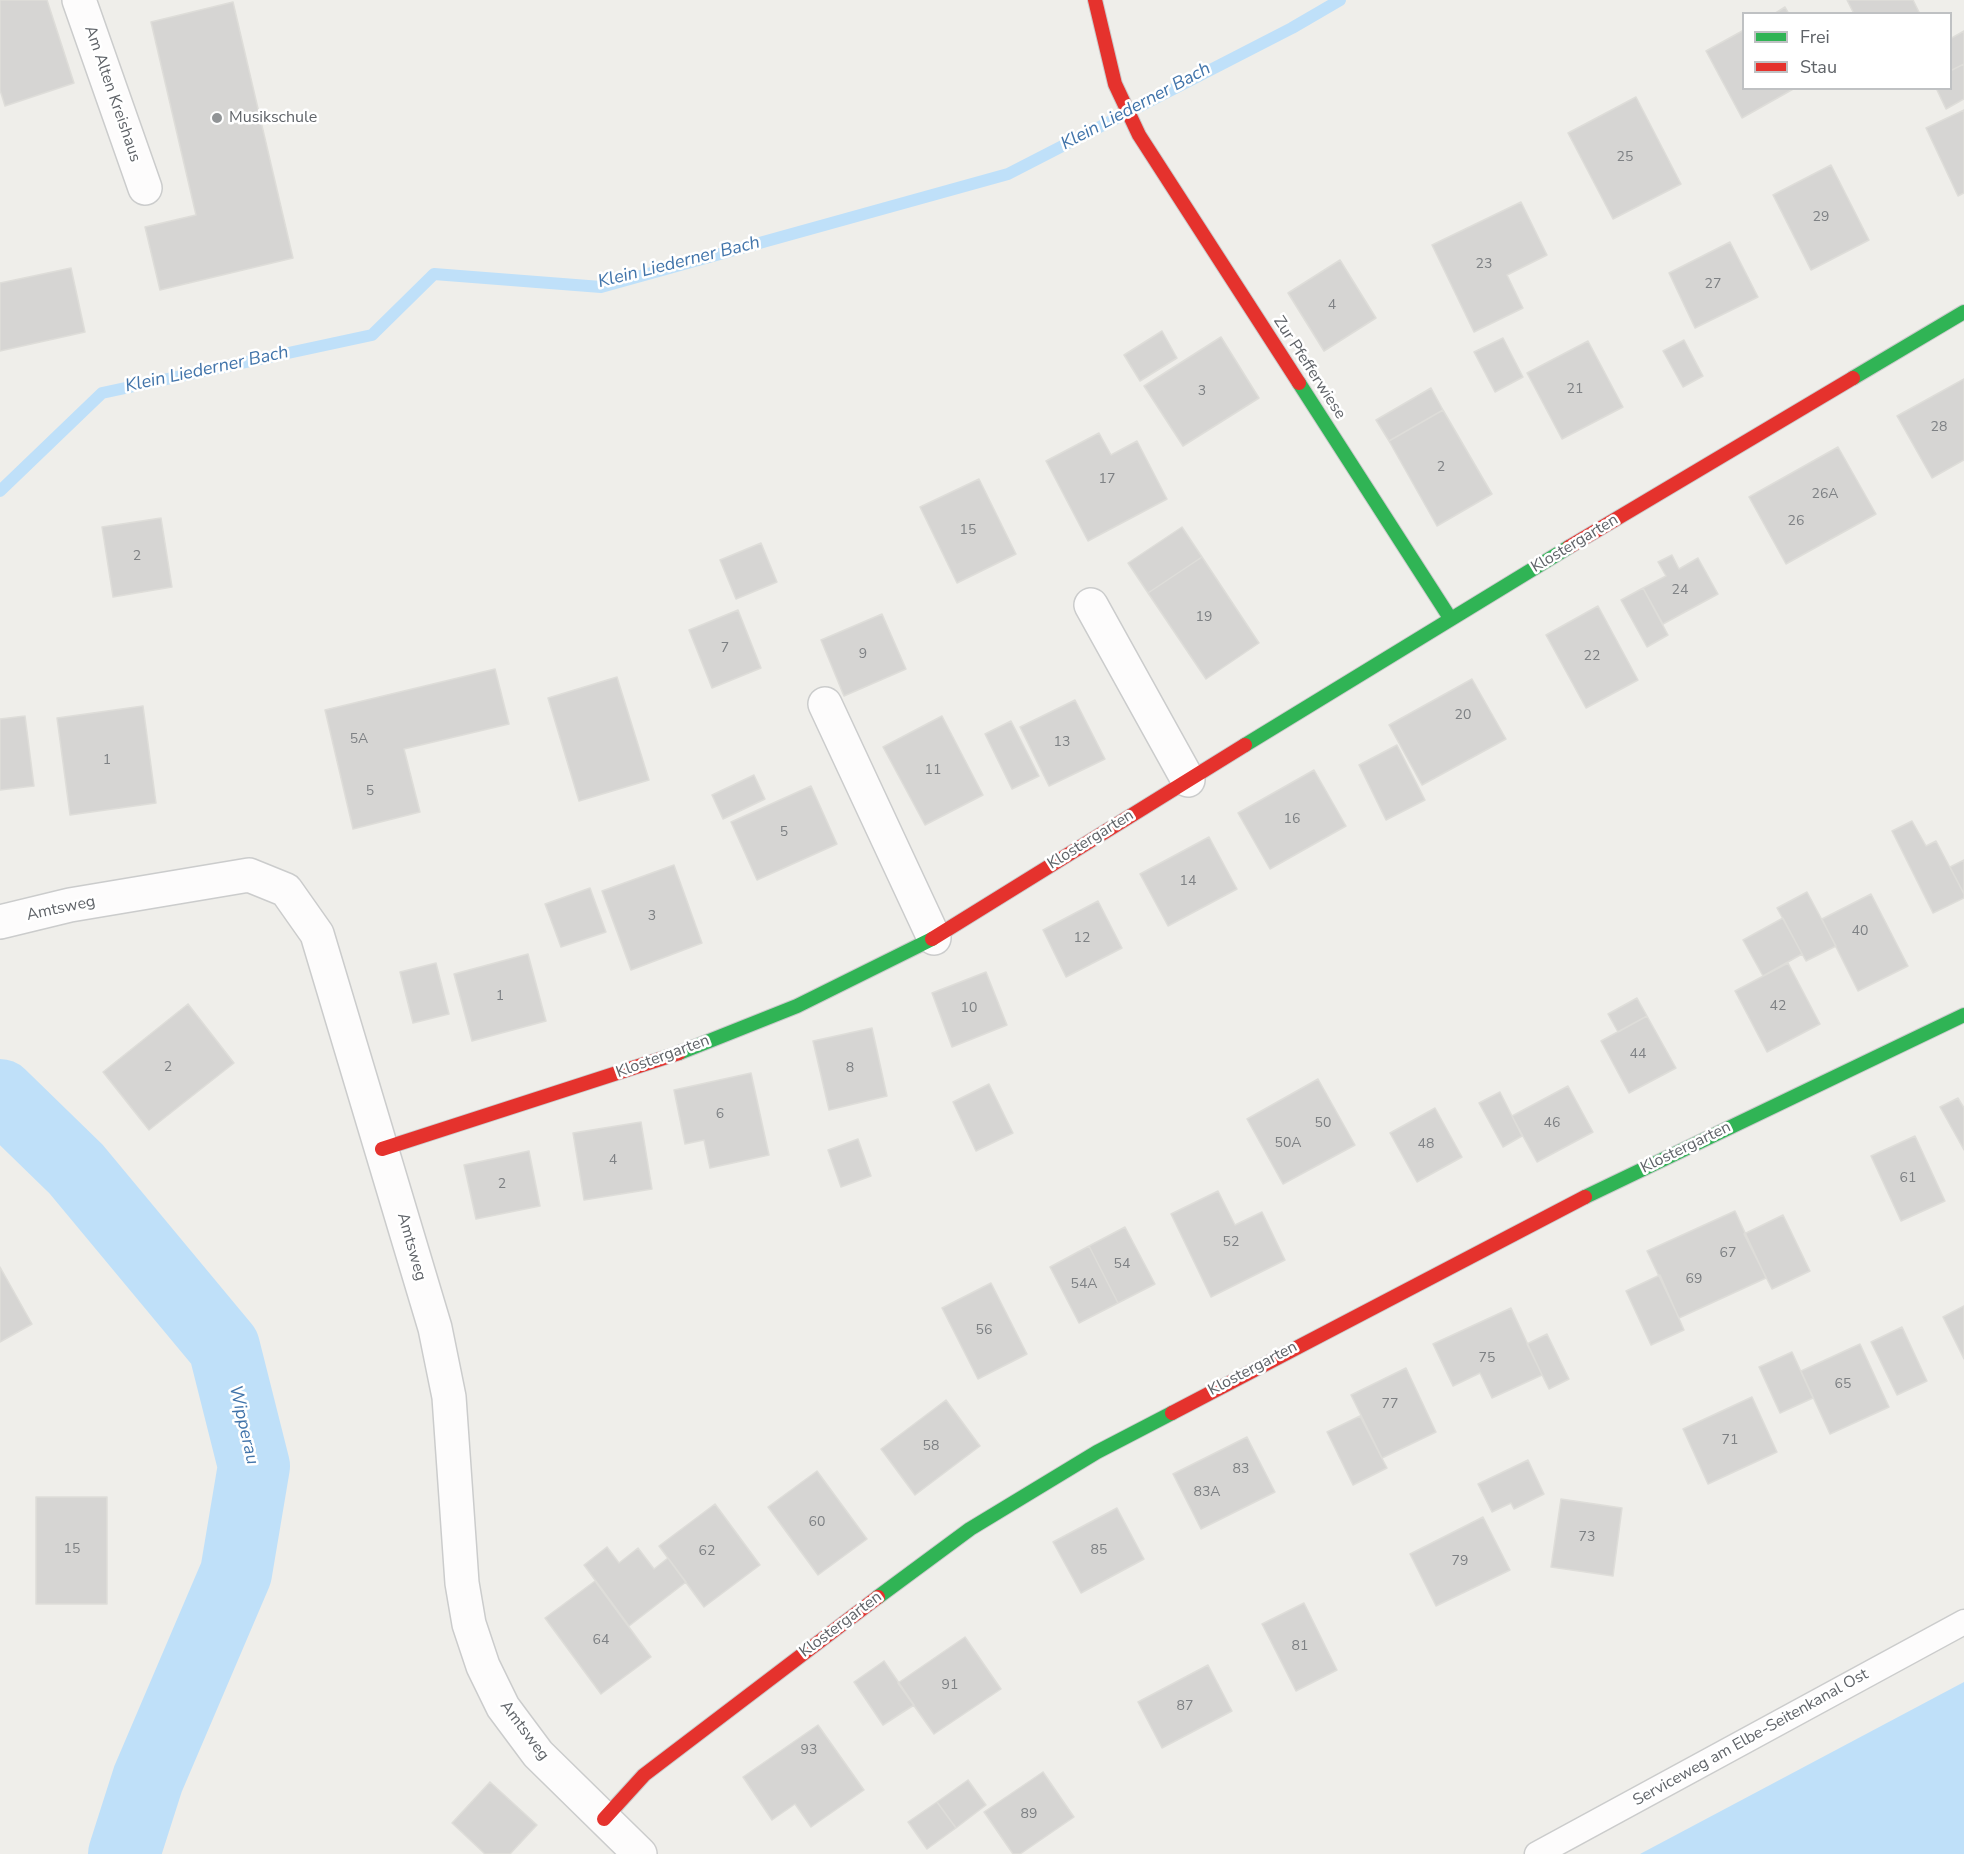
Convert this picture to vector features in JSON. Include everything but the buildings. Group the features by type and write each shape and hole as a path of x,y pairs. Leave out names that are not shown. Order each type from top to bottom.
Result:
{"street":[{"name":"Am Alten Kreishaus","path":"79,0 145,188"},
{"name":"Zur Pfefferwiese","path":"1095,0 1115,84 1139,135 1450,618"},
{"name":"Klostergarten","path":"382,1149 672,1056 797,1006 888,963 934,938 1450,618 1964,312"},
{"path":"1091,605 1188,780"},
{"path":"825,704 934,938"},
{"name":"Amtsweg","path":"0,922 70,905 249,875 286,890 317,934 435,1328 449,1396 462,1583 469,1624 483,1666 503,1707 538,1754 640,1854"},
{"name":"Klostergarten","path":"603,1819 644,1775 931,1556 970,1529 1088,1458 1532,1222 1964,1015"}],"lane":[{"name":"Serviceweg am Elbe-Seitenkanal Ost","path":"1537,1854 1964,1622"}],"water":[{"path":"1964,1682 1964,1854 1640,1854"}],"waterway":[{"name":"Klein Liederner Bach","path":"0,491 102,393 372,335 434,274 601,287 1008,174 1292,28 1340,0"},
{"name":"Wipperau","path":"0,1095 76,1169 224,1347 254,1466 236,1573 148,1779 124,1854"}],"traffic: fast":[{"path":"1853,378 1964,312"},
{"path":"1299,383 1450,618"},
{"path":"1245,745 1569,547"},
{"path":"679,1053 797,1006 932,939"},
{"path":"1585,1197 1964,1015"},
{"path":"878,1597 970,1529 1097,1452 1172,1413"}],"traffic: jam":[{"path":"1095,0 1115,84 1139,135 1299,383"},
{"path":"1569,547 1853,378"},
{"path":"932,939 1245,745"},
{"path":"382,1149 679,1053"},
{"path":"1172,1413 1585,1197"},
{"path":"604,1819 644,1775 878,1597"}],"place":[{"name":"Musikschule","path":"217,118"}]}
